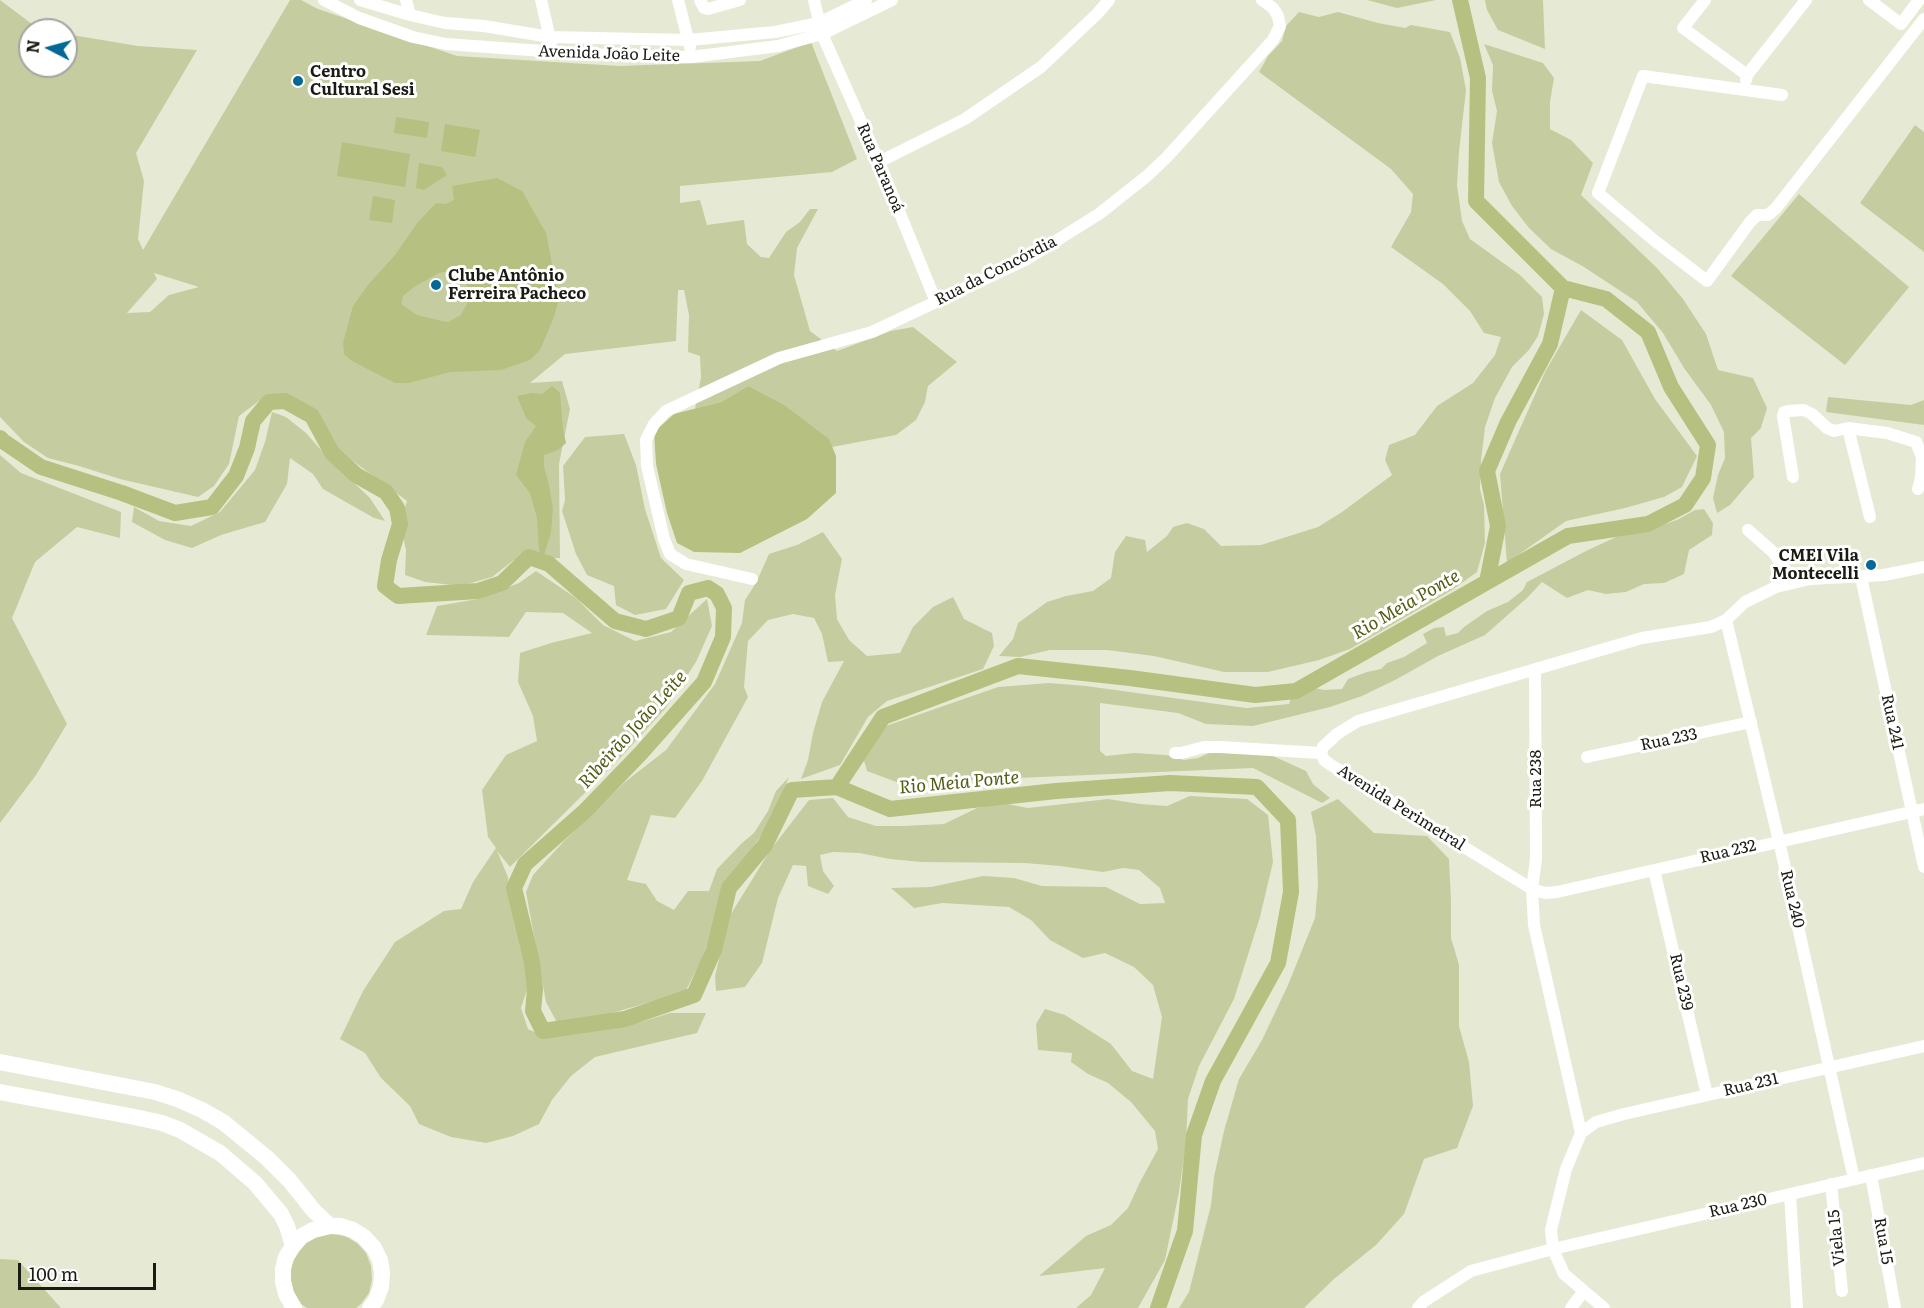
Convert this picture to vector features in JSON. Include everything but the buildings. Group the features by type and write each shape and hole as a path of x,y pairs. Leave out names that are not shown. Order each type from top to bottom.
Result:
{"main road":[{"path":"0,1062 156,1092 177,1099 223,1122 267,1158 330,1226"},
{"path":"61,1103 69,1096 71,1089 68,1074"},
{"path":"95,1109 89,1097 92,1084 97,1080"},
{"path":"0,1092 162,1123 180,1130 220,1153 249,1178 273,1203 287,1226 293,1246"},
{"path":"294,1308 286,1294 283,1282 286,1257 302,1236 314,1230 340,1226 364,1237 374,1248 380,1260 381,1287 370,1308"}],"street":[{"name":"Avenida João Leite","path":"324,0 359,18 413,37 446,44 554,53 691,57 778,46 892,0"},
{"name":"Avenida João Leite","path":"360,0 445,23 484,26 550,36 689,40 821,28 866,0"},
{"path":"406,0 410,15"},
{"path":"541,0 554,53"},
{"path":"678,0 689,40 691,57"},
{"path":"700,0 704,8 708,9 740,0"},
{"name":"Rua Paranoá","path":"814,0 821,28 936,302"},
{"path":"879,162 965,119 1041,67 1109,0"},
{"name":"Rua da Concórdia","path":"752,579 686,564 670,554 664,539 647,466 646,440 654,424 666,411 779,358 873,332 1027,259 1099,214 1167,157 1273,40 1280,26 1278,16 1273,8 1262,0"},
{"path":"1705,0 1683,28 1747,75"},
{"path":"1744,90 1747,75 1806,0"},
{"path":"1869,0 1901,24 1919,0"},
{"path":"1782,95 1643,76 1598,193 1707,281 1750,222 1757,215 1768,215 1776,208 1924,19"},
{"path":"584,37 585,54"},
{"path":"1793,477 1784,412 1804,410 1812,414 1827,429 1840,431 1848,428 1887,434 1916,442 1922,457 1918,489"},
{"path":"1848,428 1870,517"},
{"path":"1748,530 1773,552 1794,582"},
{"name":"Avenida Perimetral","path":"1532,889 1331,765 1324,760 1323,747 1337,734 1359,722 1642,638 1711,627 1725,620 1745,602 1776,586 1810,579 1884,575 1924,567"},
{"name":"Rua 241","path":"1861,577 1918,810 1924,867"},
{"name":"Rua 240","path":"1725,620 1779,841 1854,1179"},
{"name":"Rua 238","path":"1532,889 1536,859 1535,669"},
{"name":"Rua 233","path":"1587,758 1750,722"},
{"path":"1175,753 1204,747 1220,747 1322,753"},
{"name":"Rua 232","path":"1532,889 1545,893 1557,892 1918,810"},
{"name":"Rua 239","path":"1654,870 1707,1095"},
{"path":"1532,889 1534,925 1581,1133 1566,1169 1551,1230 1552,1249 1564,1274 1604,1308"},
{"name":"Rua 231","path":"1581,1133 1596,1122 1624,1114 1924,1046"},
{"name":"Rua 230","path":"1418,1308 1423,1302 1471,1271 1552,1249 1924,1163"},
{"name":"Rua 15","path":"1871,1175 1895,1308"},
{"name":"Viela 15","path":"1831,1184 1842,1291"},
{"path":"1790,1194 1797,1308"},
{"path":"1564,1274 1567,1256 1572,1245"},
{"path":"1571,1308 1583,1292"}],"shaded area":[{"name":"Clube Antônio Ferreira Pacheco","path":"0,0 24,18 18,18 18,78 78,78 78,36 138,46 197,50 136,153 144,181 138,239 143,250 290,0 301,0 318,9 457,56 619,66 760,61 811,42 857,159 832,172 680,186 680,203 700,200 707,225 744,220 747,244 761,257 769,258 786,232 800,222 810,209 818,209 797,248 794,275 810,331 837,351 891,331 913,327 957,362 928,386 925,402 916,420 896,435 832,447 748,386 721,402 695,409 701,377 700,356 688,352 689,315 684,290 678,290 676,341 565,354 530,383 562,381 570,409 559,464 560,558 514,560 492,577 461,586 425,582 405,575 406,550 400,524 407,501 334,447 309,407 280,397 259,401 239,416 229,464 214,486 198,497 120,479 48,458 24,442 0,417","holes":["154,273 199,287 169,295 150,312 127,313 157,279"]},
{"path":"1367,0 1436,0 1397,8"},
{"path":"1485,0 1543,0 1545,49 1498,30 1487,10"},
{"path":"1299,12 1319,17 1338,12 1405,28 1411,25 1450,32 1460,58 1466,90 1457,185 1462,221 1470,239 1520,275 1542,297 1544,314 1538,336 1529,350 1512,367 1495,398 1485,427 1480,489 1484,505 1485,543 1477,572 1452,590 1350,649 1319,660 1268,672 1224,672 1154,656 1107,650 1050,650 1020,657 999,656 1013,639 1018,623 1047,602 1093,591 1111,578 1115,552 1126,536 1145,540 1147,552 1167,536 1173,527 1187,523 1204,529 1221,546 1261,545 1318,527 1392,475 1385,460 1389,445 1415,435 1437,406 1473,383 1495,355 1501,337 1484,333 1470,311 1443,284 1391,247 1411,212 1413,194 1391,169 1259,72 1268,56 1282,41 1286,26"},
{"path":"1484,44 1543,63 1554,78 1550,102 1550,129 1571,140 1593,163 1581,195 1658,269 1683,299 1706,334 1718,370 1753,378 1767,408 1761,428 1751,438 1754,477 1730,505 1717,513 1713,498 1718,475 1725,458 1724,432 1711,405 1684,368 1663,333 1637,302 1584,267 1551,249 1529,228 1512,206 1499,182 1492,143 1497,111 1492,91 1493,65"},
{"path":"396,117 429,122 427,138 394,133"},
{"path":"445,124 480,130 475,157 441,151"},
{"path":"1915,125 1924,132 1924,252 1860,203"},
{"path":"342,142 410,154 405,187 337,176"},
{"path":"419,163 442,167 447,175 424,190 416,188"},
{"path":"497,178 522,191 546,233 559,299 554,317 540,350 530,360 501,370 450,372 409,383 395,383 352,361 344,354 343,343 353,306 395,255 418,222 436,203 446,204 454,200 452,186","holes":["455,270 464,274 470,298 461,315 448,322 417,315 401,304 403,296 414,287 439,273"]},
{"path":"1799,194 1909,287 1845,365 1731,276"},
{"path":"373,196 395,200 392,223 369,220"},
{"path":"1581,310 1622,340 1655,399 1697,456 1682,487 1664,497 1566,521 1507,563 1500,474 1545,372"},
{"path":"552,386 560,393 566,443 558,450 544,455 544,467 553,508 551,532 544,555 539,551 537,518 530,493 516,475 525,442 536,426 526,418 517,396 542,394"},
{"path":"748,386 784,405 829,439 836,456 836,493 807,519 740,553 694,552 677,543 667,513 656,464 654,432 674,414 721,402"},
{"path":"1828,397 1911,405 1924,400 1924,425 1826,412"},
{"path":"272,412 286,417 306,433 328,458 370,498 385,521 374,518 323,489 313,474 290,458 287,484 265,522 221,535 192,548 165,540 132,522 134,507 159,521 191,526 220,512 255,470"},
{"path":"624,434 636,465 645,509 661,558 684,580 666,609 635,615 616,605 614,586 587,575 576,554 562,511 565,500 563,466 585,437"},
{"path":"0,455 21,473 121,512 120,538 77,527 35,562 12,618 67,724 36,775 0,823"},
{"path":"1704,509 1713,523 1712,535 1689,550 1684,574 1664,583 1644,584 1626,592 1606,594 1588,590 1567,598 1542,582 1485,635 1438,656 1362,696 1330,707 1253,726 1206,724 1178,713 1100,703 1100,751 1106,756 1134,753 1166,755 1184,760 1198,758 1214,751 1262,751 1306,771 1313,784 1330,798 1322,803 1253,768 899,783 867,771 861,750 886,726 998,687 1049,683 1086,686 1246,708 1289,704 1291,698 1305,686 1324,690 1342,689 1348,679 1381,669 1387,663 1404,657 1427,643 1423,634 1434,628 1444,627 1446,636 1458,633 1487,611 1508,602 1523,590 1527,582 1588,550 1616,537 1650,529 1677,520 1695,510"},
{"path":"823,532 842,559 835,595 837,619 849,640 867,656 900,653 913,627 933,607 953,597 964,619 992,633 994,646 983,669 887,701 868,717 840,765 801,779 822,702 844,661 828,662 822,634 814,618 793,614 768,620 748,641 744,687 748,697 702,781 675,818 651,815 627,880 646,884 657,901 674,910 688,891 709,891 717,869 754,833 768,811 776,791 789,777 770,823 741,864 727,879 701,961 685,992 560,1028 546,1002 526,892 533,875 564,841 625,782 666,750 715,684 742,623 745,600 756,583 769,554 797,545"},
{"path":"536,571 576,598 603,625 635,641 671,632 707,599 712,626 696,662 665,709 622,756 510,867 497,851 508,877 510,903 519,927 526,957 528,987 521,1008 528,1029 543,1036 571,1035 641,1022 670,1013 706,1013 697,1033 595,1057 571,1076 552,1100 539,1124 513,1136 486,1143 451,1137 419,1124 410,1106 381,1078 365,1053 340,1039 363,991 395,942 444,911 461,909 473,882 496,848 488,837 482,790 506,755 537,741 533,716 518,682 520,653 592,633 563,613 526,612 509,637 426,635 437,606 478,599 519,583"},
{"path":"1190,796 1247,799 1268,815 1273,862 1260,917 1234,999 1199,1066 1188,1099 1186,1143 1179,1192 1165,1260 1138,1308 1076,1308 1091,1295 1105,1268 1039,1276 1086,1236 1111,1225 1128,1208 1158,1149 1155,1131 1131,1102 1108,1083 1088,1074 1071,1062 1072,1053 1038,1050 1036,1024 1045,1009 1065,1015 1111,1044 1132,1071 1153,1079 1162,1017 1153,985 1134,967 1105,953 1083,958 1050,940 1031,920 1009,907 942,903 914,908 891,888 931,887 983,876 1014,878 1042,886 1106,887 1140,904 1165,903 1160,888 1139,870 1123,868 1103,872 1025,863 921,862 859,853 833,852 820,855 823,871 834,886 828,894 808,886 806,866 793,865 778,898 762,963 745,987 716,991 715,976 729,917 771,849 809,800 833,798 848,817 876,826 903,826 944,824 977,808 1002,803 1028,808 1108,799 1167,806"},
{"path":"1338,799 1374,833 1427,836 1449,859 1451,938 1459,965 1459,1026 1469,1062 1473,1106 1457,1148 1424,1159 1404,1214 1376,1245 1334,1279 1304,1308 1179,1308 1189,1292 1211,1205 1214,1177 1224,1131 1239,1079 1262,1040 1288,985 1315,918 1318,884 1316,836 1311,812"},
{"path":"331,1234 345,1236 357,1243 366,1253 371,1266 372,1280 369,1293 356,1308 307,1308 301,1304 294,1293 291,1266 297,1254 306,1243"},
{"path":"0,1259 18,1260 61,1308 0,1308"}],"waterway":[{"name":"Rio Meia Ponte","path":"837,787 883,717 1018,666 1255,695 1296,691 1487,582 1498,526 1487,471 1508,422 1550,344 1563,288 1476,201 1478,78 1460,0"},
{"name":"Rio Meia Ponte","path":"1487,582 1568,536 1648,524 1685,505 1703,478 1708,445 1671,387 1648,332 1606,299 1563,288"},
{"name":"Ribeirão João Leite","path":"0,438 41,467 175,513 212,507 236,476 247,448 253,421 269,402 285,401 312,416 332,453 356,475 386,492 397,508 400,524 389,560 385,586 398,596 478,591 502,583 529,557 549,564 615,621 646,629 679,618 689,593 708,588 717,594 724,608 723,637 704,682 641,753 585,811 525,864 514,888 532,962 535,989 533,1011 543,1031 625,1019 694,995 714,950 729,888 765,845 792,790 837,787 890,809 1056,791 1170,783 1257,787 1288,820 1291,892 1278,963 1213,1081 1194,1135 1185,1231 1158,1308"}],"place":[{"name":"Centro Cultural Sesi","path":"298,81"},
{"name":"Clube Antônio Ferreira Pacheco","path":"436,285"},
{"name":"CMEI Vila Montecelli","path":"1871,565"}]}
